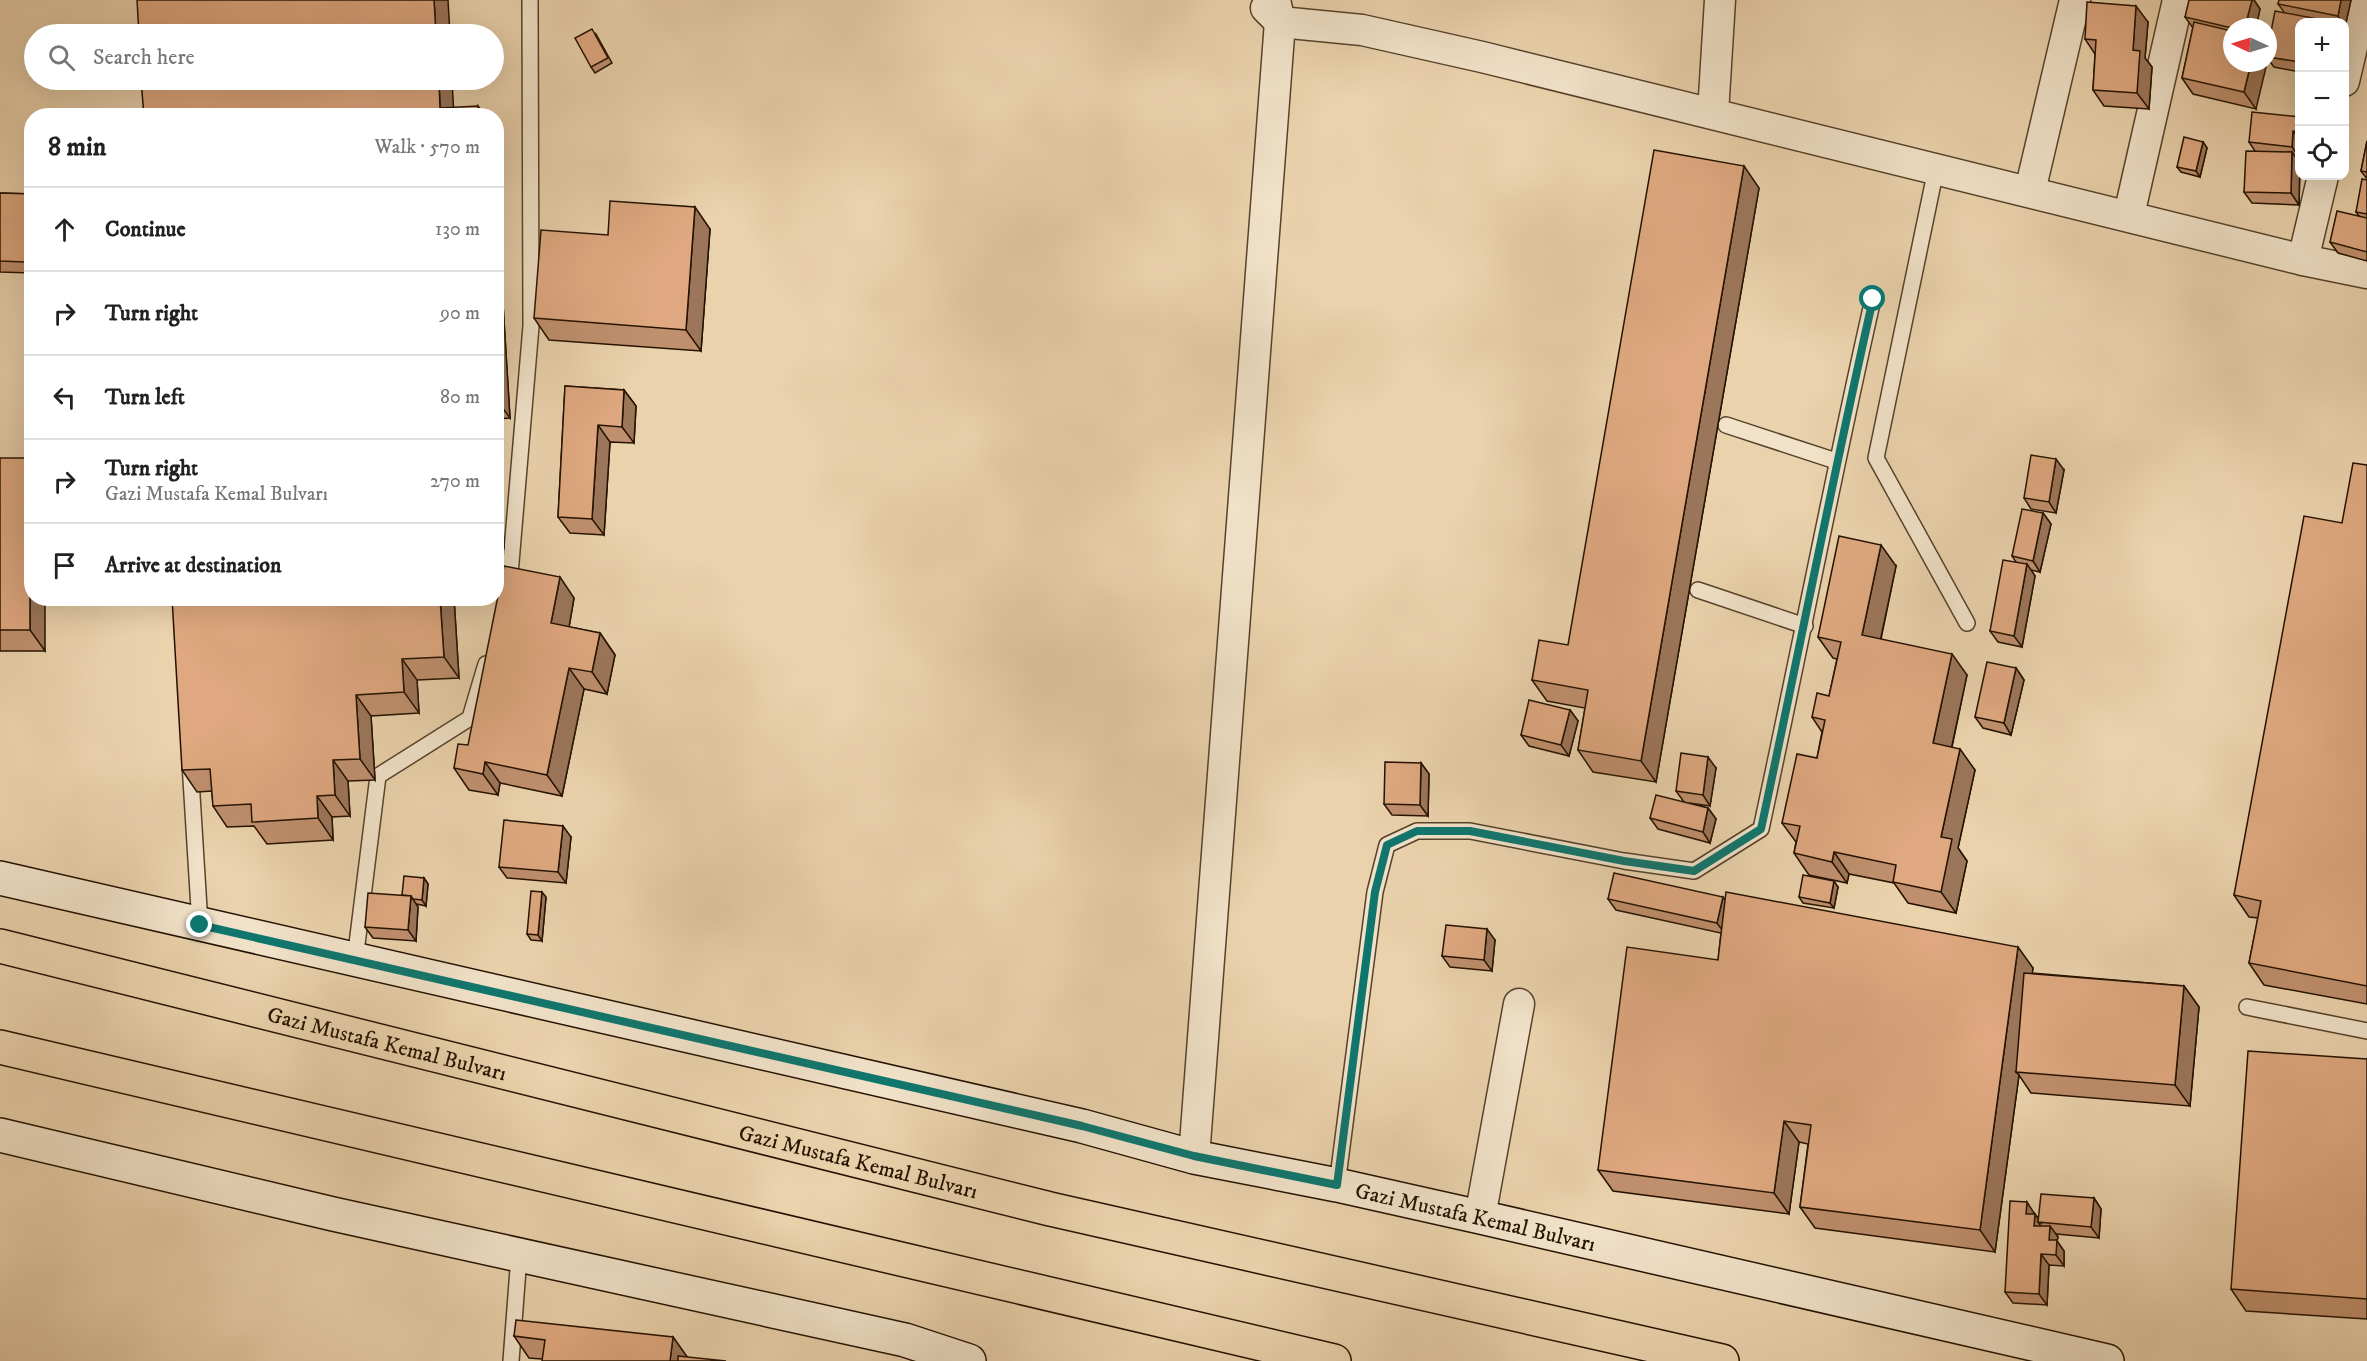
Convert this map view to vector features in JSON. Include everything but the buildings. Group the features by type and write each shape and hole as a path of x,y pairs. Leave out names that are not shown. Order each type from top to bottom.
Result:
{"highway":[{"name":"Gazi Mustafa Kemal Bulvarı","path":"0,946 1050,1209 1722,1361"},
{"path":"0,1047 1334,1361"}],"street":[{"path":"1259,0 1278,11 1713,113 2303,260 2367,273"},
{"path":"1713,113 1720,0"},
{"path":"2030,191 2075,0"},
{"path":"2129,215 2178,0"},
{"path":"2346,72 2363,0"},
{"path":"1194,1156 1278,11"},
{"path":"2303,260 2322,180"},
{"name":"Gazi Mustafa Kemal Bulvarı","path":"0,878 1059,1121 1194,1156 1480,1217 2107,1361"},
{"path":"1480,1217 1519,1004"},
{"path":"0,1135 519,1256 905,1350 969,1361"}],"lane":[{"path":"505,597 508,586 531,326 530,0"},
{"path":"1936,169 1876,458 1967,623"},
{"path":"1337,1185 1375,892 1387,845 1417,831 1470,831 1624,861 1694,871 1761,829 1836,461 1873,299"},
{"path":"1726,425 1836,461"},
{"path":"1698,590 1804,626"},
{"path":"356,960 378,776 470,718 489,652"},
{"path":"189,750 200,925"},
{"path":"2247,1007 2367,1030"},
{"path":"511,1361 519,1256"}],"route":[{"path":"200,925 1082,1126 1194,1156 1337,1185 1375,892 1387,845 1417,831 1470,831 1624,861 1694,871 1761,829 1836,461 1873,299"}]}
